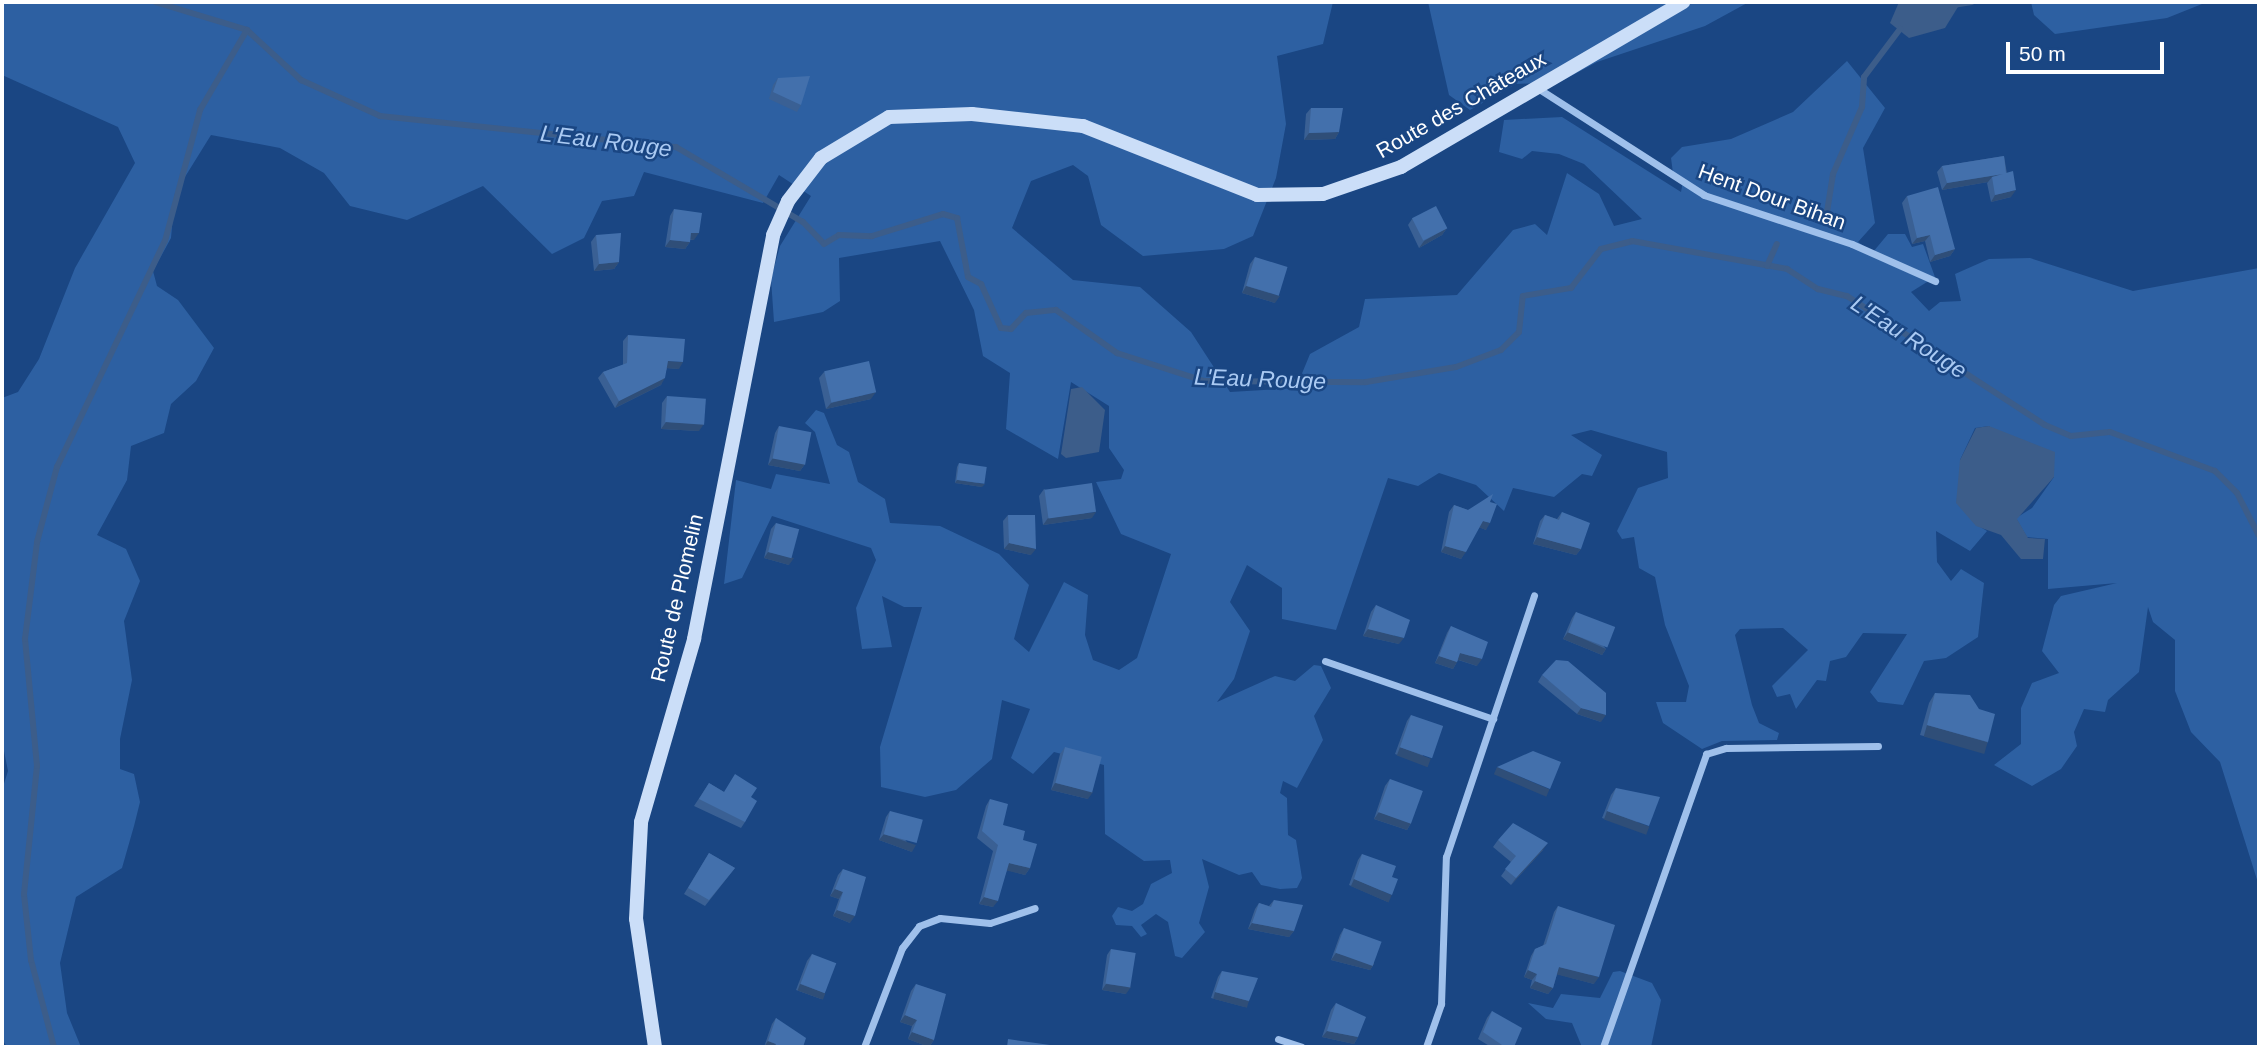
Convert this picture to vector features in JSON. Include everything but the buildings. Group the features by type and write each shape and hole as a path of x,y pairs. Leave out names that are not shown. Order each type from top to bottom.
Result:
{"street":[{"name":"Route des Châteaux","path":"785,206 821,158 858,131 889,117 927,112 1083,126 1224,185 1269,196 1310,196 1401,167 1534,86 1683,2"},
{"name":"Hent Dour Bihan","path":"1534,86 1704,195 1936,281"},
{"name":"Route de Plomelin","path":"655,1047 637,928 640,830 694,639 785,206"},
{"path":"1426,1047 1441,1004 1446,857 1534,595"},
{"path":"1325,661 1493,719"},
{"path":"1603,1047 1706,754 1726,748 1878,746"},
{"path":"864,1047 902,948 919,926 940,918 990,923 1035,908"},
{"path":"1278,1039 1302,1047"}],"shaded area":[{"path":"2,2 1333,2 1323,44 1277,56 1286,124 1276,178 1253,236 1224,249 1143,256 1101,225 1088,176 1073,165 1031,181 1012,228 1073,280 1140,287 1191,332 1230,392 1296,388 1310,354 1359,327 1365,299 1457,295 1513,230 1535,224 1547,235 1567,173 1599,194 1614,226 1642,219 1584,164 1559,154 1532,151 1522,159 1499,152 1504,120 1562,117 1681,192 1683,181 1673,173 1671,158 1682,147 1731,139 1793,112 1847,61 1885,108 1863,148 1875,223 1858,242 1873,252 1888,234 1905,234 1912,247 1923,244 1935,277 1911,292 1929,311 1940,302 1961,301 1955,274 1989,259 2030,258 2133,291 2259,268 2259,886 2220,762 2191,732 2175,691 2175,640 2153,622 2148,607 2139,672 2108,700 2105,712 2084,709 2074,732 2077,746 2061,769 2032,786 1994,765 2021,744 2021,708 2032,683 2059,673 2042,651 2054,605 2061,596 2117,583 2048,589 2048,539 2027,537 2016,518 2032,508 2054,477 1989,426 1975,428 1960,460 1977,525 1987,531 1970,551 1936,531 1937,562 1951,581 1961,569 1984,583 1978,637 1946,658 1924,661 1903,705 1878,702 1870,692 1907,634 1863,633 1846,657 1830,661 1826,681 1817,680 1796,709 1790,694 1777,697 1772,686 1808,650 1783,628 1740,629 1735,635 1752,705 1759,723 1779,733 1777,740 1722,741 1702,749 1663,723 1656,702 1686,702 1689,686 1665,625 1655,577 1639,568 1634,537 1622,539 1617,531 1638,488 1668,478 1667,452 1591,430 1571,435 1602,455 1592,476 1582,474 1554,497 1513,488 1504,511 1476,485 1439,473 1418,486 1388,478 1336,630 1282,619 1282,588 1247,565 1230,602 1250,631 1234,679 1217,702 1275,676 1295,681 1314,665 1321,666 1331,688 1314,716 1323,740 1297,788 1283,781 1280,793 1287,798 1288,835 1296,840 1302,878 1297,888 1280,889 1261,885 1252,872 1239,875 1202,859 1209,887 1199,923 1205,932 1182,958 1175,956 1168,922 1156,914 1141,925 1147,934 1141,937 1132,926 1116,925 1112,916 1118,907 1132,911 1143,904 1151,884 1172,873 1170,860 1144,861 1105,834 1104,765 1054,752 1033,774 1011,758 1030,709 1002,700 992,759 956,790 925,797 881,787 880,747 922,607 904,607 882,596 892,647 862,649 856,608 876,560 871,548 772,516 742,578 724,584 736,480 771,489 776,474 830,484 815,432 805,423 816,410 824,413 837,445 849,452 858,482 885,499 890,523 940,526 999,554 1029,585 1014,639 1029,652 1064,582 1088,595 1085,635 1093,660 1119,670 1137,658 1171,554 1121,534 1096,482 1121,479 1124,470 1109,448 1109,406 1071,382 1058,459 1006,429 1010,373 983,356 974,310 940,241 839,258 840,301 823,312 774,322 771,279 780,246 811,196 779,175 763,203 644,172 634,196 602,201 584,238 552,254 483,186 407,220 350,206 324,173 280,148 211,135 175,193 171,238 153,271 157,286 178,300 214,348 196,381 171,404 164,433 131,446 127,480 97,535 126,549 140,581 124,621 132,680 120,739 120,769 134,774 140,802 122,868 76,897 60,963 67,1013 81,1047 7,1047 2,1039 2,790 8,771 2,741 2,398 18,392 39,359 75,268 135,163 118,127 2,75"},
{"path":"1428,2 1749,2 1705,26 1597,62 1560,82 1516,84 1470,110 1449,95"},
{"path":"1899,2 1961,2 1945,28 1909,38 1890,23"},
{"path":"2031,2 2207,2 2167,18 2055,34 2034,15"},
{"path":"1082,387 1105,410 1099,452 1066,458 1061,454 1071,389"},
{"path":"1989,426 2055,452 2054,477 2017,519 2028,538 2045,539 2043,559 2021,559 2001,535 1976,526 1956,503 1960,460 1976,428"},
{"path":"1620,971 1652,983 1661,1000 1651,1047 1582,1047 1572,1023 1546,1019 1528,1003 1553,1008 1561,994 1600,998 1613,972"}],"waterway":[{"name":"L'Eau Rouge","path":"155,2 247,30 301,80 380,116 676,147 803,222 824,244 839,235 872,236 943,214 957,218 968,277 981,284 1001,328 1011,329 1026,313 1056,310 1117,353 1204,381 1366,382 1456,367 1501,350 1519,332 1523,296 1571,288 1601,249 1632,241 1787,269 1818,289 1847,296 2045,425 2071,436 2110,432 2215,471 2237,493 2259,536"},
{"path":"1953,5 1972,2"},
{"path":"1803,207 1820,217 1827,212 1833,174 1862,107 1864,77 1900,29"},
{"path":"54,1047 31,960 24,894 37,766 25,639 37,542 57,467 165,241 200,110 247,30"},
{"path":"1767,266 1777,244"}]}
